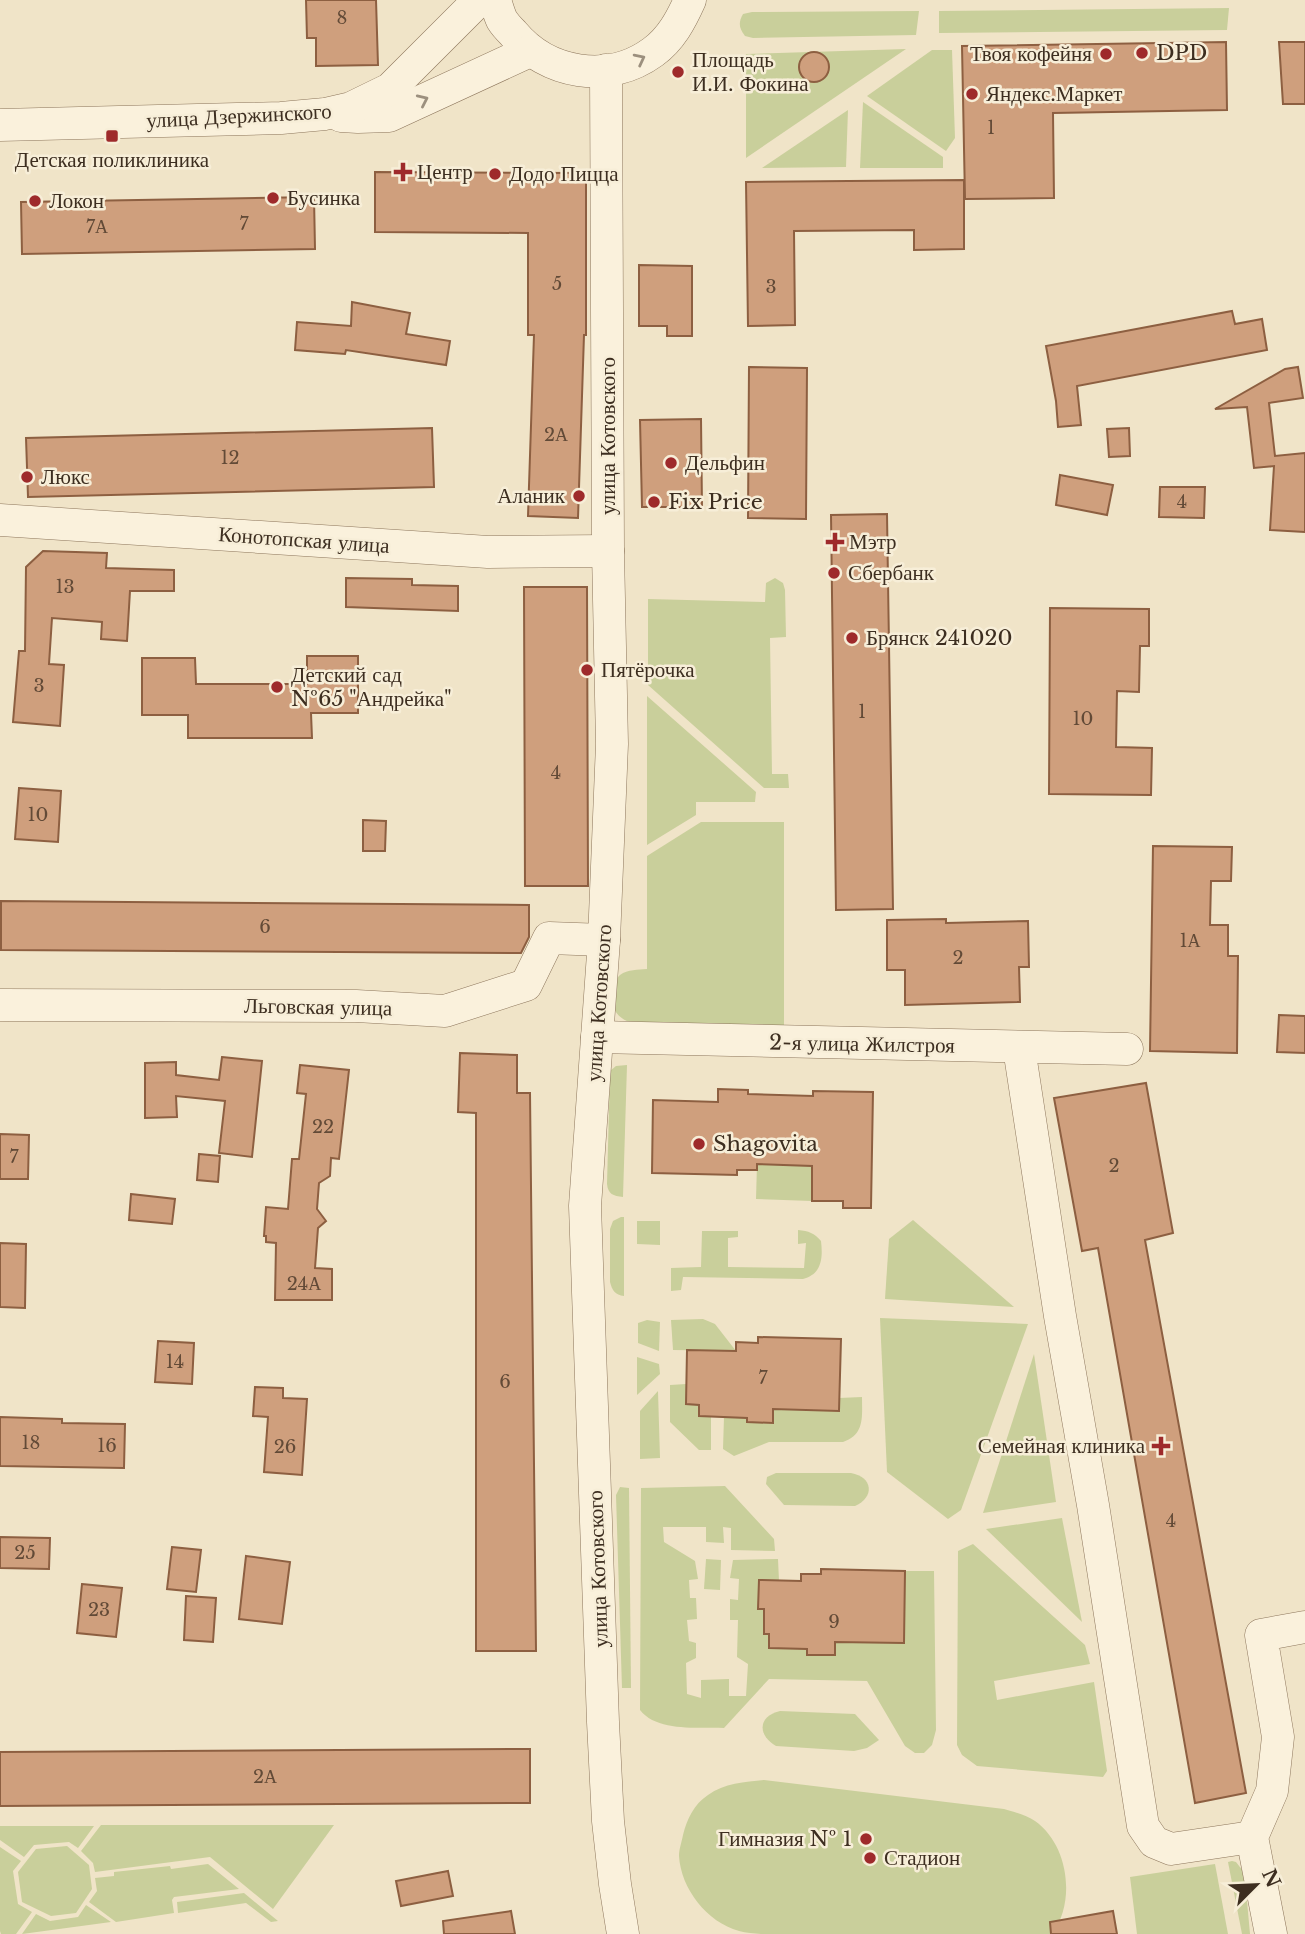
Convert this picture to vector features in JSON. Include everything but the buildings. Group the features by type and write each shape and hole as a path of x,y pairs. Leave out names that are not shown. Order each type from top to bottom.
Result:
{"street":[{"name":"улица Дзержинского","path":"0,125 281,118 345,113 390,89 479,0"},
{"path":"495,0 503,21 530,51 555,65 588,72 622,68 653,52 677,27 690,0"},
{"path":"345,113 389,116 530,51"},
{"name":"улица Котовского","path":"607,70 608,551 612,744 604,940 586,1206 604,1753 615,1884 623,1934"},
{"name":"Конотопская улица","path":"0,520 488,552 608,551"},
{"name":"Льговская улица","path":"0,1004 356,1006 445,1011 526,985 549,938 604,940"},
{"name":"2-я улица Жилстроя","path":"597,1037 1128,1049"},
{"path":"1019,1048 1143,1826 1154,1842 1171,1849 1252,1837"},
{"path":"1271,1934 1252,1837 1272,1791 1278,1737 1261,1635 1305,1628"}],"green space":[{"path":"1229,8 1227,30 939,33 939,11"},
{"path":"919,11 916,35 753,38 745,36 740,25 743,14 752,12"},
{"path":"906,49 746,158 746,54"},
{"path":"932,50 952,50 955,138 946,151 867,96"},
{"path":"863,102 943,157 943,168 860,168"},
{"path":"848,110 846,167 762,168"},
{"path":"775,578 783,583 785,590 786,637 770,638 772,774 788,774 789,788 764,788 648,685 648,599 765,602 766,583"},
{"path":"647,696 756,792 755,802 696,802 696,815 647,845"},
{"path":"701,822 784,822 784,1027 629,1022 615,1010 614,985 620,975 647,969 647,856"},
{"path":"627,1065 623,1197 612,1194 607,1184 610,1071 616,1066"},
{"path":"757,1164 812,1165 812,1201 756,1199"},
{"path":"624,1217 624,1296 614,1292 610,1282 610,1229 613,1221"},
{"path":"913,1220 1014,1307 885,1299 889,1239"},
{"path":"637,1221 660,1221 660,1245 637,1244"},
{"path":"798,1230 811,1233 821,1241 820,1264 809,1277 683,1277 681,1290 671,1291 671,1268 701,1267 702,1231 738,1231 738,1237 728,1238 728,1267 804,1268 806,1243 798,1244"},
{"path":"880,1318 1028,1324 961,1510 948,1519 887,1472"},
{"path":"703,1319 715,1324 736,1351 673,1350 671,1320"},
{"path":"647,1320 660,1322 659,1351 638,1343 638,1323"},
{"path":"1034,1354 1056,1502 983,1513"},
{"path":"637,1357 659,1364 660,1374 637,1395"},
{"path":"686,1384 686,1404 699,1405 699,1416 711,1417 711,1450 699,1450 670,1422 670,1385"},
{"path":"658,1391 660,1458 640,1459 640,1411"},
{"path":"862,1397 859,1430 843,1442 769,1442 734,1456 723,1449 724,1417 747,1418 747,1422 772,1423 773,1409 838,1411 839,1398"},
{"path":"776,1473 851,1473 864,1479 869,1488 866,1498 855,1506 784,1505 766,1484 767,1477"},
{"path":"725,1486 774,1539 775,1551 731,1550 731,1528 723,1527 724,1543 706,1542 706,1527 663,1527 664,1542 695,1561 698,1579 689,1580 690,1598 696,1598 697,1619 687,1620 689,1641 696,1643 696,1658 686,1663 687,1694 701,1698 701,1680 729,1679 729,1696 746,1696 748,1664 737,1657 738,1620 730,1620 730,1599 738,1600 739,1579 730,1578 733,1560 778,1559 779,1581 764,1609 764,1634 769,1634 769,1648 807,1649 835,1642 904,1643 905,1571 934,1571 936,1730 932,1745 924,1753 915,1753 905,1746 867,1681 769,1679 724,1728 667,1725 647,1717 640,1710 641,1488"},
{"path":"620,1487 629,1488 631,1688 622,1688 616,1495"},
{"path":"1062,1518 1082,1622 986,1529"},
{"path":"973,1544 1085,1645 1090,1664 994,1681 997,1700 1094,1682 1107,1771 1103,1777 977,1766 962,1755 957,1745 958,1551"},
{"path":"706,1559 721,1560 720,1590 704,1589"},
{"path":"780,1711 855,1714 879,1740 867,1748 854,1751 776,1746 766,1737 763,1726 767,1717"},
{"name":"Стадион","path":"764,1780 1004,1809 1028,1817 1046,1831 1062,1859 1066,1891 1060,1921 1052,1934 761,1934 727,1927 706,1912 690,1892 679,1856 683,1835 692,1812 708,1795 742,1782"},
{"path":"101,1825 334,1825 273,1909 210,1857 95,1872 93,1863 81,1851"},
{"path":"0,1826 94,1826 78,1848 69,1842 34,1845 24,1857 0,1840"},
{"path":"67,1846 89,1865 92,1889 76,1913 51,1916 22,1902 18,1872 36,1849"},
{"path":"0,1847 21,1861 13,1871 18,1904 32,1912 16,1934 1,1934 0,1931"},
{"path":"1232,1861 1243,1871 1245,1879 1250,1934 1242,1934 1228,1862"},
{"path":"208,1864 239,1889 174,1897 174,1913 116,1922 89,1902 97,1891 95,1878 114,1876 114,1872"},
{"path":"1215,1864 1228,1934 1137,1934 1130,1877"},
{"path":"244,1893 278,1921 271,1922 246,1903 178,1913 177,1902"},
{"path":"86,1905 111,1922 22,1934 36,1914 50,1921 78,1917"}],"place":[{"name":"DPD","path":"1142,53"},
{"name":"Твоя кофейня","path":"1106,54"},
{"name":"Площадь И.И. Фокина","path":"678,72"},
{"name":"Яндекс.Маркет","path":"972,94"},
{"name":"Детская поликлиника","path":"112,136"},
{"name":"Центр","path":"403,172"},
{"name":"Додо Пицца","path":"495,174"},
{"name":"Бусинка","path":"273,198"},
{"name":"Локон","path":"35,201"},
{"name":"Дельфин","path":"671,463"},
{"name":"Люкс","path":"27,477"},
{"name":"Аланик","path":"579,496"},
{"name":"Fix Price","path":"654,502"},
{"name":"Мэтр","path":"835,542"},
{"name":"Сбербанк","path":"834,573"},
{"name":"Брянск 241020","path":"852,638"},
{"name":"Пятёрочка","path":"587,670"},
{"name":"Детский сад №65 \"Андрейка\"","path":"277,687"},
{"name":"Shagovita","path":"699,1144"},
{"name":"Семейная клиника","path":"1161,1446"},
{"name":"Гимназия № 1","path":"866,1839"},
{"name":"Стадион","path":"870,1858"}]}
